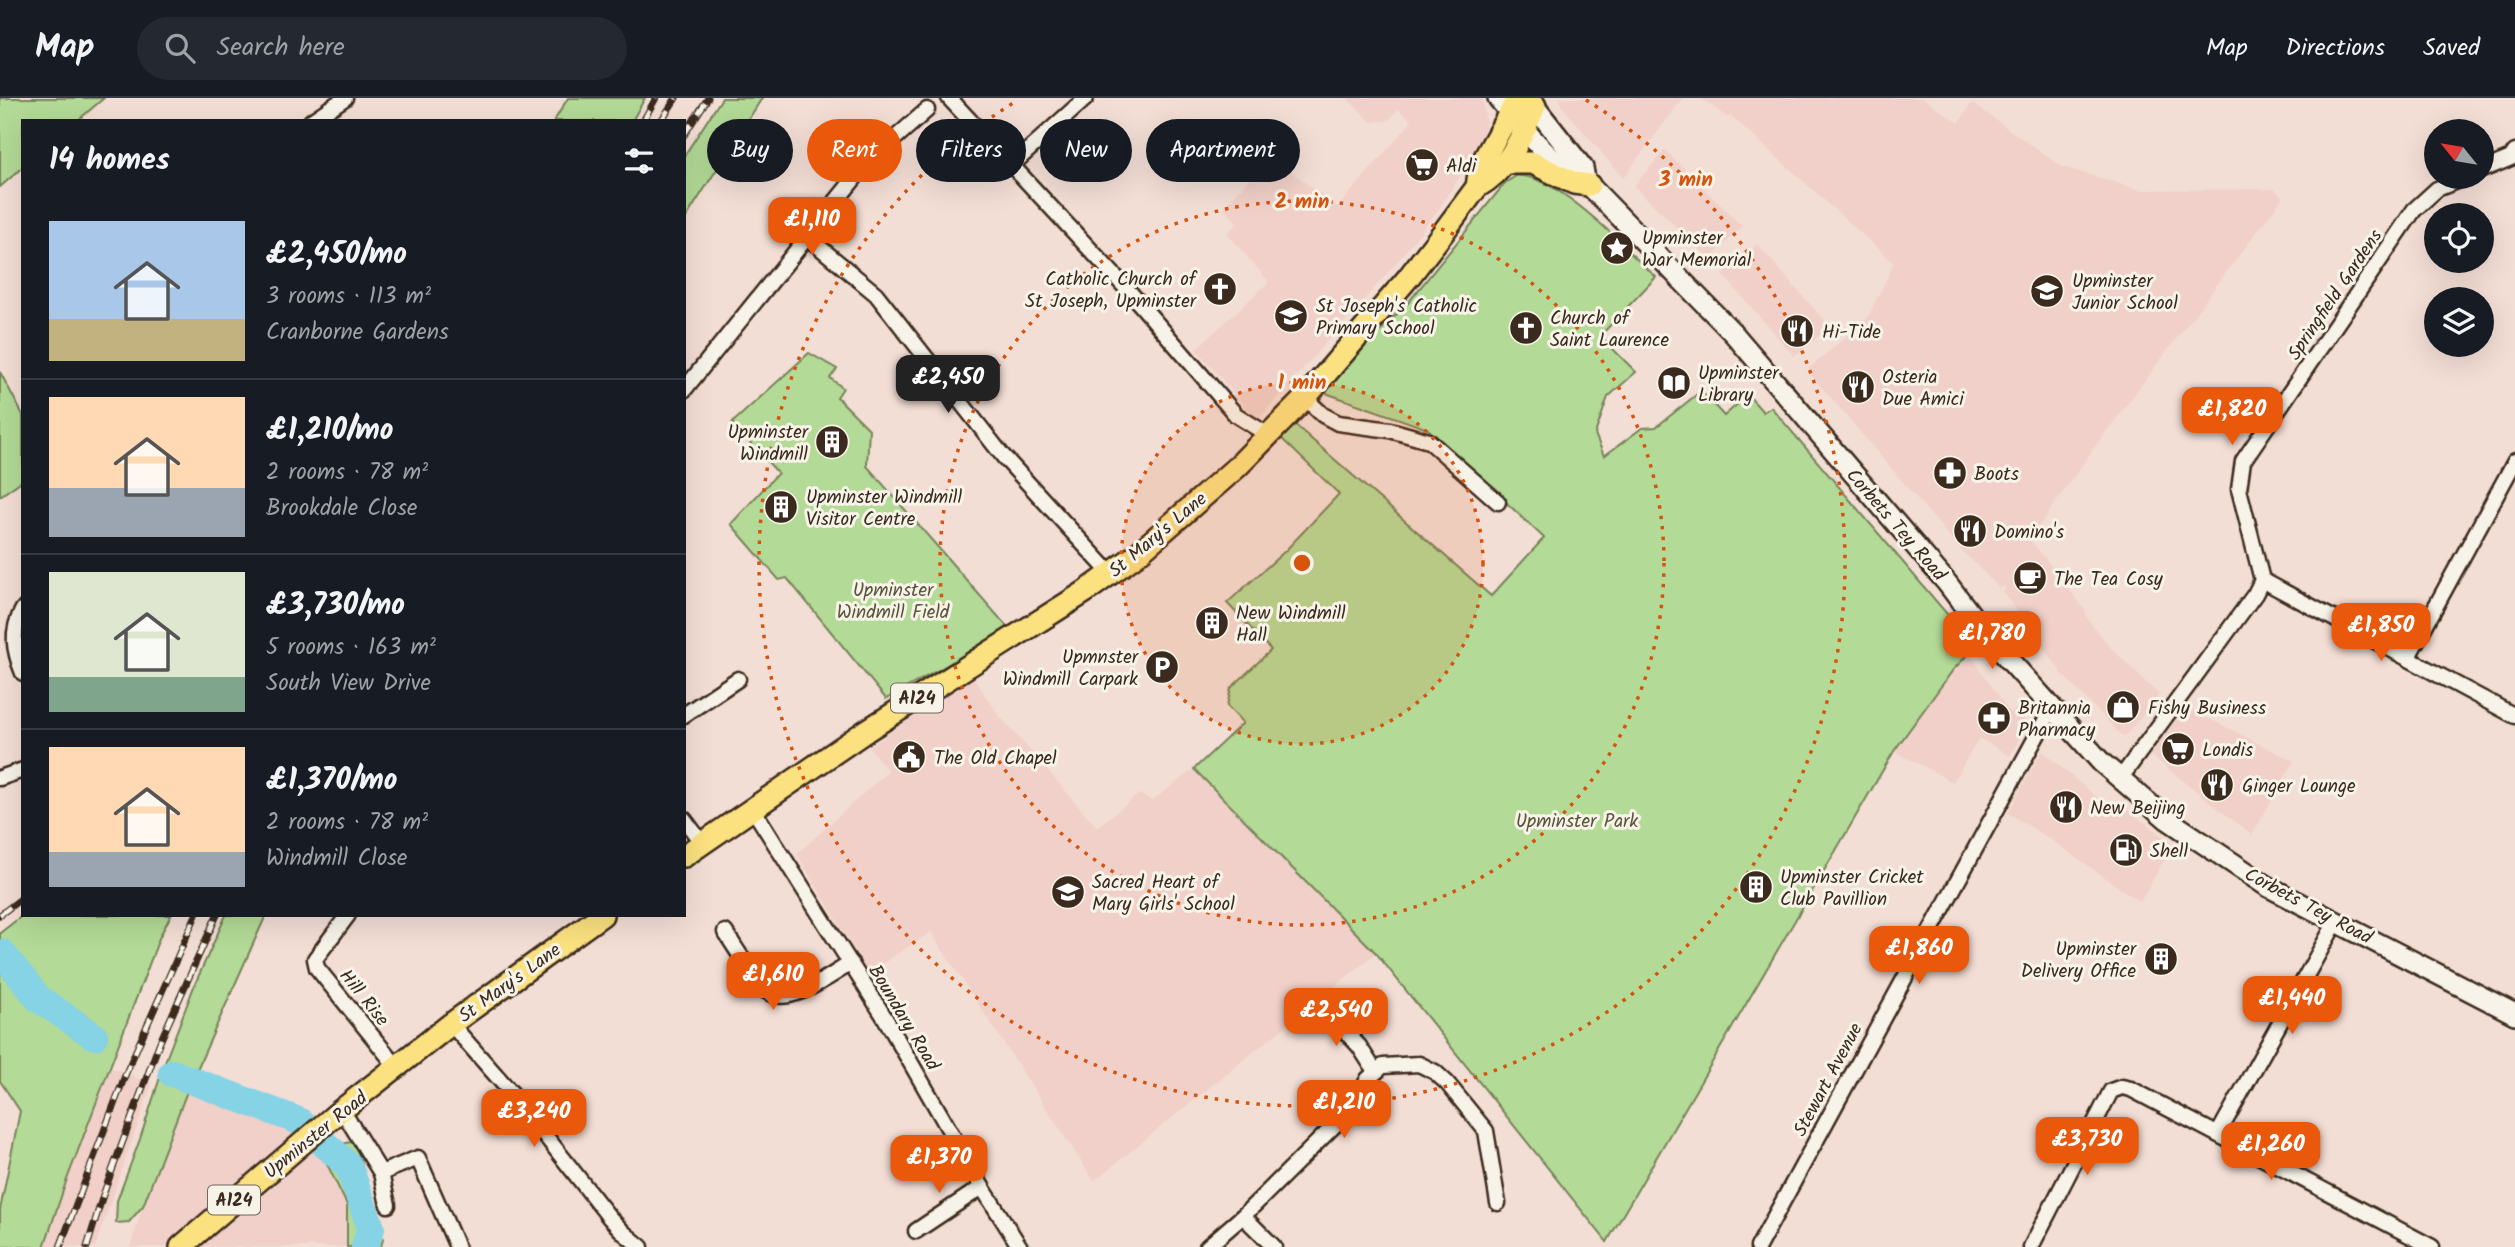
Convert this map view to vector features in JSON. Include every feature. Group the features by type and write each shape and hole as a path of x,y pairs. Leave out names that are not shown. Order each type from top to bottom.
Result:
{"main road":[{"path":"1477,187 1493,178 1518,145 1522,106"},
{"name":"Corbets Tey Road","path":"1522,106 1574,177 1587,182 1734,334 1947,583 1983,632 2101,762 2185,832 2267,886 2515,1014"},
{"name":"St Mary's Lane","path":"686,855 866,731 1111,574 1238,466 1305,398 1408,278 1477,187 1480,166 1522,106"},
{"path":"1505,163 1533,163 1574,183 1587,182"},
{"name":"St Mary's Lane","path":"451,1024 598,917"},
{"name":"Upminster Road","path":"181,1247 288,1154 451,1024"}],"street":[{"path":"314,119 345,98"},
{"path":"949,98 969,119"},
{"path":"1026,152 1086,98"},
{"path":"686,387 866,164 927,110"},
{"path":"2494,165 2514,156"},
{"path":"1026,178 1236,415 1268,435"},
{"name":"Springfield Gardens","path":"2262,580 2239,489 2243,461 2414,210 2437,189"},
{"path":"806,236 876,294 1003,456 1111,574"},
{"path":"1305,398 1338,423 1390,430 1429,441 1498,502"},
{"path":"2408,657 2515,461"},
{"path":"2120,779 2235,623 2262,580 2515,716"},
{"path":"21,614 15,629 14,643 21,666"},
{"path":"686,714 738,679"},
{"name":"Stewart Avenue","path":"1758,1247 2017,767 2052,708"},
{"path":"0,778 21,771"},
{"name":"Boundary Road","path":"753,809 851,963 1020,1247"},
{"path":"686,822 702,843"},
{"name":"Hill Rise","path":"346,917 315,959 317,968 397,1067"},
{"path":"2218,1134 2336,922"},
{"path":"725,932 767,991 785,997 803,991 851,963"},
{"path":"1321,1006 1359,1046 1375,1071"},
{"path":"451,1024 515,1097 609,1217 641,1247"},
{"path":"1207,1247 1243,1216 1353,1106 1368,1079 1384,1066 1419,1064 1435,1072 1447,1083 1486,1131 1498,1203"},
{"path":"2031,1247 2111,1091 2122,1087 2131,1089 2432,1247"},
{"path":"342,1110 381,1173 388,1205"},
{"path":"381,1173 418,1158 457,1247"},
{"path":"916,1231 982,1187"},
{"path":"1243,1216 1274,1247"}],"shaded area":[{"name":"St Joseph's Catholic Primary School","path":"1347,98 1482,98 1486,122 1480,145 1438,210 1397,262 1257,421 1196,349 1269,282 1227,233 1238,223 1223,208 1246,182 1300,182 1300,178 1338,207 1412,121 1398,109 1389,120 1371,122"},
{"path":"1560,98 1683,98 1623,178 1561,105"},
{"name":"Upminster Junior School","path":"1701,98 1923,98 1959,123 1972,103 2062,167 2141,190 2274,189 2283,197 2094,448 2030,539 2109,646 2159,695 2125,736 2065,677 2003,592 2006,588 2003,586 2000,589 1960,549 1807,370 1867,319 1894,263 1730,115 1728,118"},
{"path":"1665,150 1742,226 1710,259 1634,186"},
{"path":"1757,244 1830,327 1794,356 1723,275"},
{"path":"1969,653 2010,713 2016,709 2027,723 2010,756 1979,738 1953,782 1894,751 1953,670"},
{"name":"Sacred Heart of Mary Girls' School","path":"973,677 998,714 1097,827 1139,794 1152,801 1194,769 1376,953 1094,1181 931,932 868,973 797,854 888,771 869,747"},
{"path":"2186,707 2294,761 2252,835 2150,755"},
{"path":"2042,751 2114,812 2121,805 2173,844 2140,902 2008,813"},
{"path":"111,1067 152,1084 95,1247 44,1247 66,1182"},
{"path":"191,1082 291,1120 325,1160 347,1205 347,1247 130,1247"}],"green space":[{"path":"0,98 104,98 79,119 21,119 21,169 0,187"},
{"path":"568,98 645,98 633,119 555,119"},
{"path":"722,98 762,98 749,119 708,119"},
{"path":"707,121 709,182 686,218 686,153"},
{"name":"Upminster Park","path":"1516,176 1541,182 1570,199 1617,239 1613,246 1619,253 1626,249 1656,277 1600,336 1636,372 1608,397 1595,434 1604,456 1642,428 1656,427 1701,391 1724,416 1748,395 1763,412 1771,407 1975,647 1953,670 1894,751 1607,1242 1376,953 1194,769 1243,723 1227,706 1231,688 1271,650 1227,603 1285,551 1339,494 1281,438 1294,424 1491,596 1544,538 1428,429 1320,391 1407,304 1505,183"},
{"name":"Upminster Windmill Field","path":"809,353 837,369 830,378 843,388 837,397 869,429 867,466 1010,630 886,699 787,578 779,580 731,524 778,473 732,423"},
{"path":"0,372 21,411 21,481 0,496"},
{"path":"21,917 170,917 160,936 66,1182 44,1247 0,1247 0,1210 20,1111 0,1081 0,933"},
{"path":"225,917 265,917 186,1094 143,1206 129,1222 116,1223 117,1201 195,984"},
{"path":"355,1141 383,1239 381,1247 347,1247 347,1205 325,1160 338,1145"}],"waterway":[{"path":"2,953 39,999 94,1036"},
{"path":"172,1073 299,1121 348,1165 371,1228 365,1247"}],"railway":[{"path":"644,119 656,98"},
{"path":"662,119 676,98"},
{"path":"686,132 708,98"},
{"path":"0,915 21,899"},
{"path":"60,1247 126,1073 195,917"},
{"path":"87,1247 103,1195 159,1044 216,917"}],"place":[{"name":"Aldi","path":"1422,165"},
{"name":"Upminster War Memorial","path":"1617,248"},
{"name":"Catholic Church of St Joseph, Upminster","path":"1220,289"},
{"name":"Upminster Junior School","path":"2047,291"},
{"name":"St Joseph's Catholic Primary School","path":"1291,316"},
{"name":"Church of Saint Laurence","path":"1526,328"},
{"name":"Hi-Tide","path":"1797,331"},
{"name":"Upminster Library","path":"1674,383"},
{"name":"Osteria Due Amici","path":"1858,387"},
{"name":"Upminster Windmill","path":"832,442"},
{"name":"Boots","path":"1950,473"},
{"name":"Upminster Windmill Visitor Centre","path":"781,507"},
{"name":"Domino's","path":"1970,531"},
{"name":"The Tea Cosy","path":"2030,578"},
{"name":"New Windmill Hall","path":"1212,623"},
{"name":"Upmnster Windmill Carpark","path":"1162,667"},
{"name":"Fishy Business","path":"2123,707"},
{"name":"Britannia Pharmacy","path":"1994,718"},
{"name":"Londis","path":"2178,749"},
{"name":"The Old Chapel","path":"909,757"},
{"name":"Ginger Lounge","path":"2217,785"},
{"name":"New Beijing","path":"2066,807"},
{"name":"Shell","path":"2126,850"},
{"name":"Upminster Cricket Club Pavillion","path":"1756,887"},
{"name":"Sacred Heart of Mary Girls' School","path":"1068,892"},
{"name":"Upminster Delivery Office","path":"2161,959"}]}
